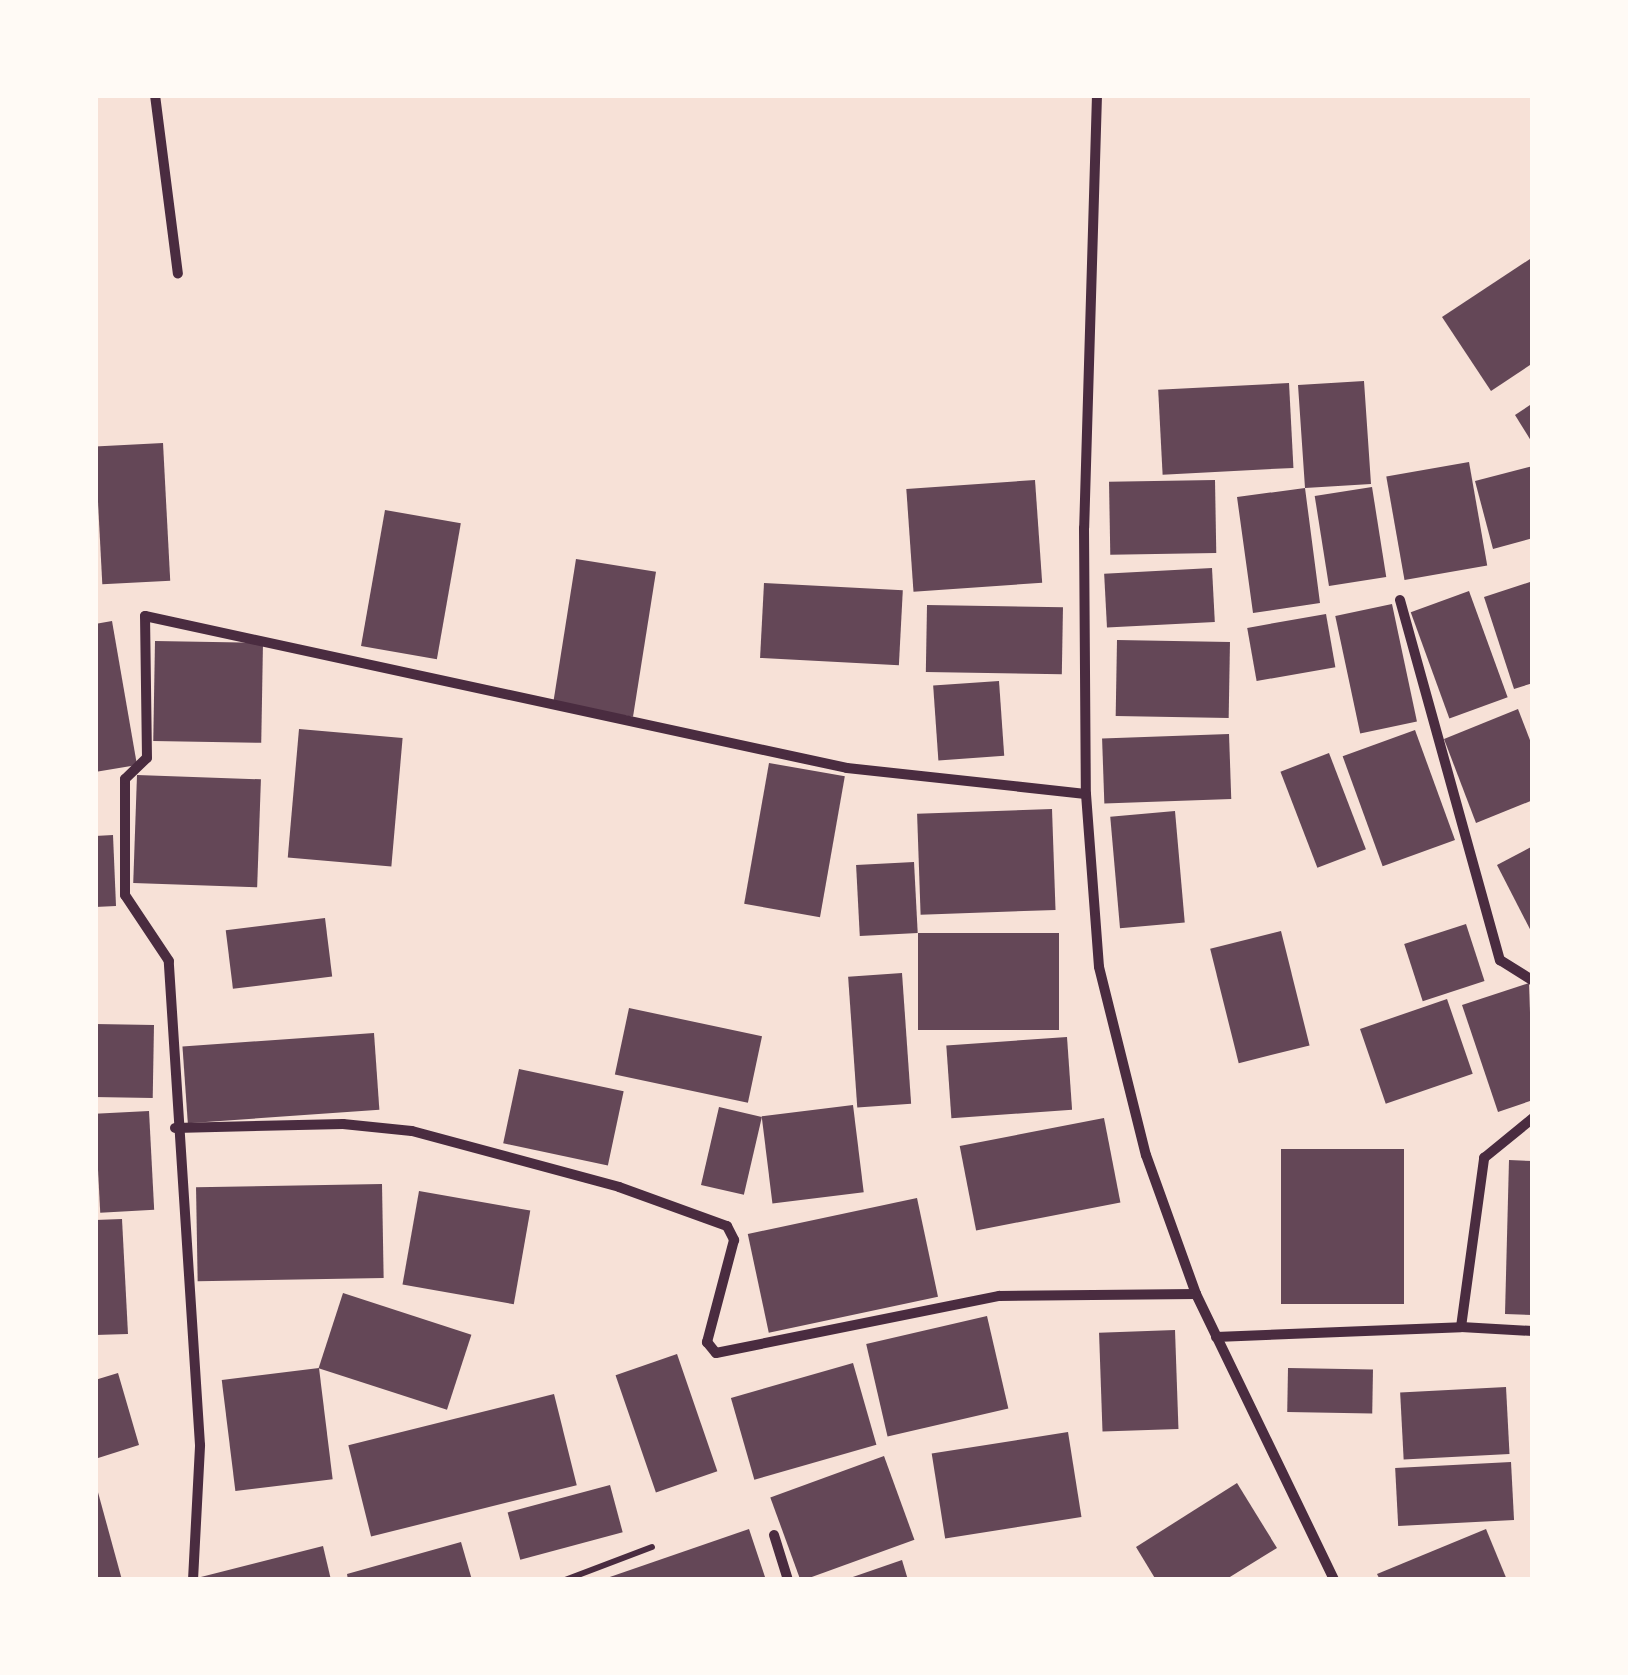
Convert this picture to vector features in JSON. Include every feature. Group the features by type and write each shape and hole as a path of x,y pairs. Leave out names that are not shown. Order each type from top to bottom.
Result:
{"street":[{"path":"155,95 178,274"},
{"path":"1098,98 1084,528 1086,794 1099,967 1146,1156 1196,1294 1334,1580"},
{"path":"1400,600 1500,960 1533,980"},
{"path":"193,1580 200,1445 176,1128 169,961 125,896 125,779 147,758 145,616 847,768 1086,794"},
{"path":"1461,1327 1484,1158 1533,1118"},
{"path":"176,1128 343,1124 412,1131 618,1187 728,1226 734,1240 707,1342 716,1353 999,1296 1196,1294"},
{"path":"1216,1336 1461,1327 1533,1331"},
{"path":"774,1535 788,1580"}],"path":[{"path":"565,1580 652,1547"}],"building":[{"path":"1533,257 1533,363 1491,391 1442,317"},
{"path":"1364,381 1371,484 1305,488 1298,385"},
{"path":"1289,383 1293,468 1163,475 1158,390"},
{"path":"1533,403 1533,444 1515,415"},
{"path":"163,443 170,581 102,584 95,447"},
{"path":"1469,462 1487,565 1405,580 1386,477"},
{"path":"1533,466 1533,538 1493,549 1475,481"},
{"path":"1035,480 1042,583 913,592 906,489"},
{"path":"1215,480 1216,553 1110,555 1109,482"},
{"path":"1372,487 1386,577 1329,586 1315,496"},
{"path":"1305,488 1320,603 1253,613 1237,497"},
{"path":"385,510 461,523 437,659 361,646"},
{"path":"576,559 656,572 633,717 553,704"},
{"path":"1212,568 1215,622 1107,628 1104,574"},
{"path":"1533,581 1533,683 1514,689 1484,597"},
{"path":"764,583 903,590 899,665 760,658"},
{"path":"1469,591 1508,697 1449,718 1411,612"},
{"path":"1392,604 1417,721 1360,733 1335,616"},
{"path":"927,605 1063,607 1062,674 926,672"},
{"path":"1326,614 1335,667 1257,681 1247,628"},
{"path":"112,621 137,765 95,772 95,624"},
{"path":"1117,640 1230,642 1229,718 1116,716"},
{"path":"155,641 263,643 261,743 153,741"},
{"path":"999,681 1004,756 938,760 933,686"},
{"path":"1518,709 1533,748 1533,800 1476,823 1444,739"},
{"path":"299,729 403,738 391,867 288,858"},
{"path":"1415,730 1455,840 1383,866 1343,756"},
{"path":"1229,734 1231,799 1104,803 1102,738"},
{"path":"1329,753 1366,849 1317,868 1280,772"},
{"path":"769,763 845,776 820,917 744,904"},
{"path":"137,775 261,779 257,887 133,883"},
{"path":"1052,809 1056,910 921,915 917,814"},
{"path":"1175,811 1185,923 1120,928 1110,817"},
{"path":"113,835 116,906 95,907 95,836"},
{"path":"1533,846 1533,935 1497,865"},
{"path":"914,862 918,933 860,936 856,865"},
{"path":"325,918 332,977 233,989 226,930"},
{"path":"1466,924 1485,981 1423,1001 1404,944"},
{"path":"1281,931 1310,1045 1239,1063 1210,949"},
{"path":"918,933 1059,933 1059,1030 918,1030"},
{"path":"902,973 911,1104 857,1107 848,977"},
{"path":"1529,983 1533,1100 1498,1112 1462,1005"},
{"path":"1447,999 1473,1074 1386,1104 1360,1029"},
{"path":"629,1008 762,1036 748,1103 615,1075"},
{"path":"95,1024 154,1025 153,1098 95,1097"},
{"path":"374,1033 379,1110 188,1123 182,1046"},
{"path":"1067,1037 1072,1110 951,1118 946,1045"},
{"path":"519,1069 624,1091 608,1166 503,1143"},
{"path":"853,1105 864,1192 772,1204 762,1116"},
{"path":"719,1107 762,1117 744,1195 701,1185"},
{"path":"149,1111 154,1210 100,1213 95,1114"},
{"path":"1104,1118 1120,1202 976,1230 960,1146"},
{"path":"1281,1149 1404,1149 1404,1304 1281,1304"},
{"path":"1509,1160 1533,1161 1533,1315 1505,1314"},
{"path":"382,1184 384,1278 198,1281 196,1187"},
{"path":"419,1191 530,1211 514,1304 403,1285"},
{"path":"917,1198 938,1297 769,1333 748,1234"},
{"path":"122,1219 128,1334 95,1335 95,1220"},
{"path":"343,1293 471,1335 447,1410 319,1368"},
{"path":"987,1316 1008,1409 888,1436 866,1344"},
{"path":"1175,1330 1178,1429 1103,1432 1099,1333"},
{"path":"677,1354 717,1471 656,1492 616,1375"},
{"path":"853,1363 876,1445 754,1480 731,1398"},
{"path":"319,1368 333,1479 235,1491 222,1380"},
{"path":"1288,1368 1373,1369 1372,1413 1287,1412"},
{"path":"118,1373 139,1445 95,1459 95,1380"},
{"path":"1506,1387 1510,1454 1404,1459 1400,1393"},
{"path":"554,1394 577,1485 371,1536 348,1445"},
{"path":"1068,1432 1081,1517 945,1539 932,1454"},
{"path":"884,1456 914,1540 800,1580 770,1497"},
{"path":"1511,1462 1514,1520 1398,1526 1395,1468"},
{"path":"1237,1483 1277,1548 1225,1580 1156,1580 1136,1547"},
{"path":"96,1485 122,1580 95,1580"},
{"path":"610,1485 623,1532 520,1560 508,1512"},
{"path":"749,1529 766,1580 604,1580 604,1579"},
{"path":"1486,1529 1507,1580 1380,1580 1377,1574"},
{"path":"461,1542 472,1580 348,1580 347,1574"},
{"path":"323,1546 331,1580 193,1580 193,1579"},
{"path":"902,1560 908,1580 847,1580 847,1579"}]}
